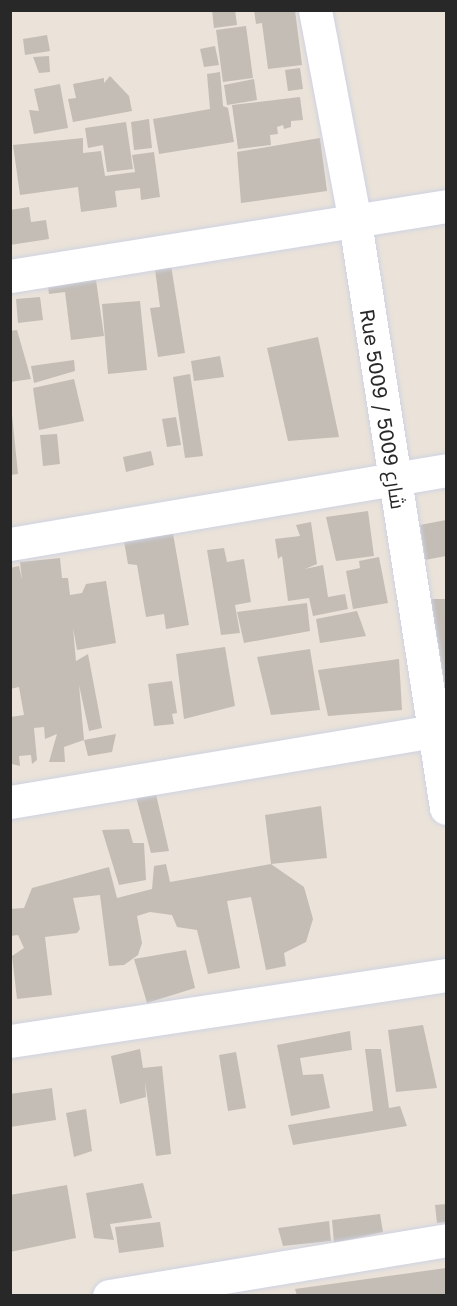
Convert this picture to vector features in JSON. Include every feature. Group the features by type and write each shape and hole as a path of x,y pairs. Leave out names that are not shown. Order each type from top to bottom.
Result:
{"street":[{"name":"Rue 5009 / شارع 5009","path":"315,10 355,222 394,479 440,730 447,808"},
{"path":"10,276 447,206"},
{"path":"10,544 447,470"},
{"path":"10,802 440,730"},
{"path":"10,1041 447,975"},
{"path":"109,1296 447,1240"}],"building":[{"path":"212,10 235,10 237,25 214,28"},
{"path":"254,10 295,10 302,65 268,69 262,23 256,24"},
{"path":"246,26 253,78 223,82 216,30"},
{"path":"47,35 50,51 25,55 23,39"},
{"path":"215,46 219,65 204,67 200,49"},
{"path":"49,56 50,72 39,73 33,57"},
{"path":"300,68 303,89 288,91 285,70"},
{"path":"220,72 223,106 228,108 234,142 159,154 153,119 210,109 207,74"},
{"path":"110,76 129,96 132,111 73,122 68,99 76,98 73,84 104,78 104,83"},
{"path":"254,79 257,100 227,105 224,85"},
{"path":"60,84 68,128 34,134 29,110 39,111 34,89"},
{"path":"300,97 303,120 291,121 291,127 284,129 283,125 277,127 278,134 270,135 271,145 238,149 232,105"},
{"path":"149,119 152,148 134,150 131,122"},
{"path":"126,122 133,169 107,172 103,145 88,148 85,128"},
{"path":"83,138 83,153 101,151 105,176 135,172 132,155 154,152 160,197 141,200 140,188 115,191 117,207 81,212 78,187 20,195 13,145"},
{"path":"320,138 327,191 241,203 237,152"},
{"path":"29,207 31,222 46,220 49,239 10,245 10,210"},
{"path":"170,259 185,353 158,357 150,308 160,307 154,262"},
{"path":"95,273 104,336 71,340 65,292 49,294 47,279"},
{"path":"40,297 43,320 18,323 16,299"},
{"path":"140,301 147,370 108,374 102,304"},
{"path":"17,330 31,379 10,382 10,331"},
{"path":"318,337 339,437 288,441 267,348"},
{"path":"220,356 224,377 194,381 191,361"},
{"path":"74,360 75,371 34,383 31,366"},
{"path":"190,374 203,456 185,458 173,377"},
{"path":"74,379 84,421 39,430 33,388"},
{"path":"10,395 18,474 10,475"},
{"path":"176,417 181,445 167,447 162,419"},
{"path":"57,434 60,464 43,466 40,435"},
{"path":"151,451 154,465 126,472 123,457"},
{"path":"368,511 374,556 336,561 326,517"},
{"path":"446,520 446,556 425,560 420,525"},
{"path":"171,522 189,625 166,629 164,614 146,617 137,565 128,564 122,530"},
{"path":"311,522 317,564 305,569 323,565 328,597 345,594 348,609 313,616 309,598 288,601 282,556 278,559 275,539 300,536 296,525"},
{"path":"224,548 227,562 244,559 251,602 235,605 240,633 221,635 207,550"},
{"path":"379,557 388,603 353,609 346,571 360,568 359,561"},
{"path":"60,558 62,578 68,578 70,595 82,593 86,584 106,581 116,643 77,650 73,628 76,661 88,654 102,728 89,731 79,685 84,740 64,747 65,762 49,762 57,734 45,739 44,727 34,728 37,760 32,764 31,755 19,756 20,766 12,764 10,755 10,717 24,715 19,687 10,689 10,568 19,566 22,580 20,562"},
{"path":"431,599 446,599 446,686 445,686"},
{"path":"307,603 310,631 244,643 237,612"},
{"path":"357,611 366,636 320,643 316,619"},
{"path":"225,647 235,706 184,719 176,654"},
{"path":"310,649 320,710 271,715 257,657"},
{"path":"399,659 402,710 328,716 318,670"},
{"path":"172,681 177,713 172,714 174,724 154,726 148,684"},
{"path":"116,734 112,752 88,756 84,740"},
{"path":"155,790 169,851 151,853 135,793"},
{"path":"321,806 327,858 271,864 265,815"},
{"path":"129,829 133,843 144,843 146,880 119,885 102,830"},
{"path":"166,864 170,882 271,864 304,887 313,919 306,942 284,953 286,966 266,970 251,897 227,901 240,968 208,974 197,930 177,927 172,915 150,912 137,916 142,943 138,955 124,965 109,966 100,895 73,898 80,929 77,933 45,937 52,995 17,999 12,956 24,948 18,935 10,936 10,909 24,908 32,888 109,867 117,898 152,889 154,866"},
{"path":"186,950 195,988 147,1003 134,959"},
{"path":"423,1025 437,1088 396,1092 388,1030"},
{"path":"350,1031 352,1050 300,1058 303,1075 323,1074 330,1108 291,1116 277,1045"},
{"path":"140,1049 143,1068 162,1066 171,1154 156,1156 145,1082 146,1097 120,1104 111,1056"},
{"path":"365,1049 381,1049 389,1108 400,1106 407,1126 293,1145 288,1125 373,1111"},
{"path":"236,1052 246,1108 228,1111 219,1055"},
{"path":"52,1088 56,1120 10,1127 10,1094"},
{"path":"86,1109 92,1151 74,1157 66,1113"},
{"path":"143,1183 152,1218 110,1224 114,1240 94,1238 86,1193"},
{"path":"67,1185 76,1238 10,1252 10,1195"},
{"path":"446,1204 446,1222 437,1223 435,1205"},
{"path":"380,1214 383,1232 334,1243 332,1220"},
{"path":"329,1221 331,1241 283,1246 278,1228"},
{"path":"160,1222 164,1247 119,1253 115,1227"},
{"path":"446,1268 446,1294 297,1296 295,1289"}]}
